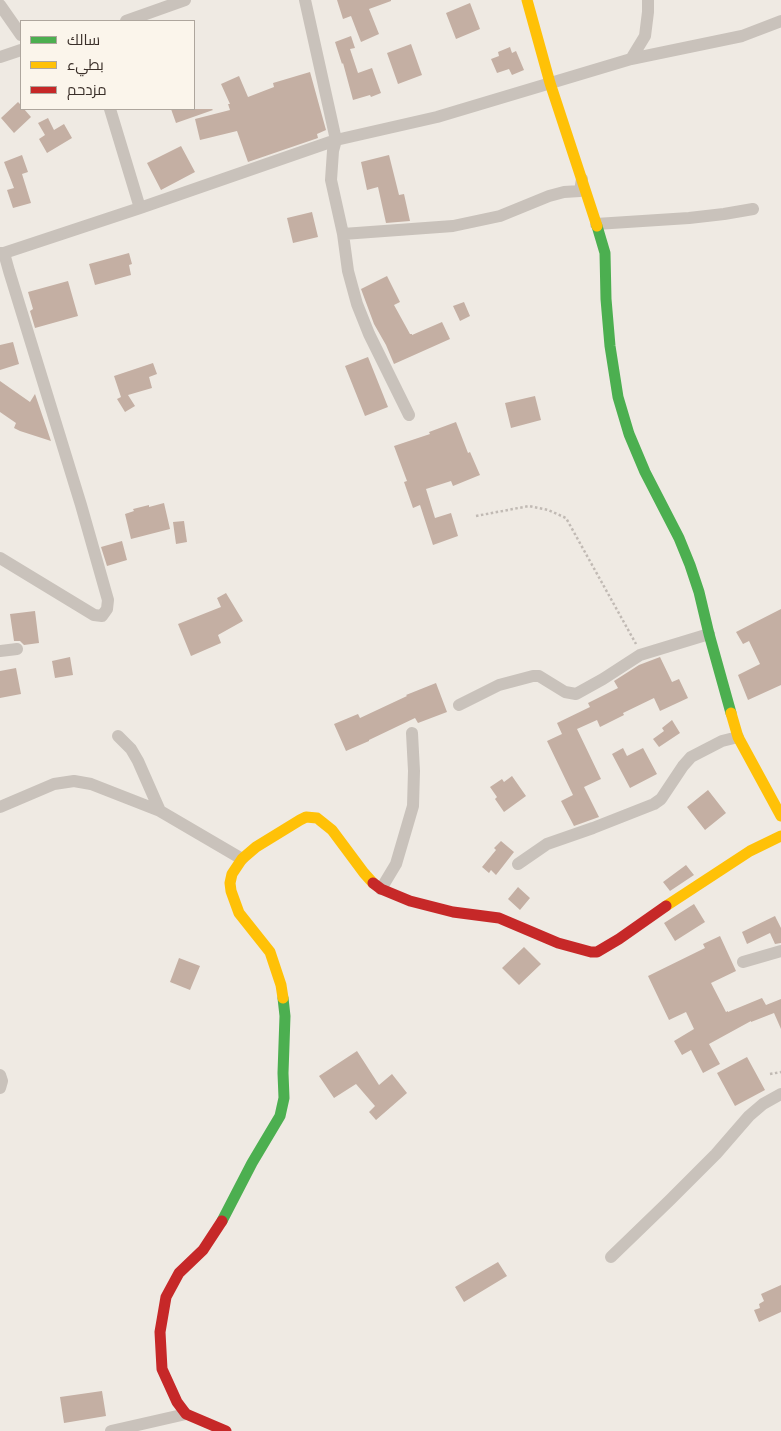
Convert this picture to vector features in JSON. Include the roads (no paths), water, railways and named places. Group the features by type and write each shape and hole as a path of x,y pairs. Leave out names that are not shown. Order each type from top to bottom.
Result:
{"street":[{"path":"129,20 185,0"},
{"path":"305,0 336,140 333,151 332,180 348,271 357,304 369,334 410,414"},
{"path":"527,0 550,83 605,253 610,346 618,397 629,434 645,472 679,538 700,592 709,634 738,737 781,816"},
{"path":"632,59 645,36 648,0"},
{"path":"0,5 20,34"},
{"path":"0,558 94,615 102,616 108,609 108,600 2,253 140,208 336,140 437,117 632,59 742,36 781,21"},
{"path":"0,57 20,50"},
{"path":"110,110 140,208"},
{"path":"343,234 454,226 500,216 548,196 580,191 582,178"},
{"path":"596,224 689,218 753,210"},
{"path":"459,705 499,685 533,676 540,676 565,692 576,694 640,655 709,634"},
{"path":"0,651 17,649"},
{"path":"381,890 396,864 413,806 412,733"},
{"path":"118,736 131,749 138,761 160,811"},
{"path":"518,864 547,844 654,804 664,794 691,757 722,741 738,737"},
{"path":"0,807 54,784 74,781 91,784 160,811 242,859"},
{"path":"226,1431 208,1425 186,1414 177,1402 162,1369 160,1332 166,1297 179,1273 203,1250 219,1227 252,1163 280,1116 284,1098 285,1016 281,985 270,952 239,913 231,891 230,882 232,874 242,859 300,820 306,817 317,818 332,830 364,873 381,890 410,901 454,912 499,918 558,943 597,952 750,851 781,836"},
{"path":"743,962 781,951"},
{"path":"0,1075 2,1081 0,1088"},
{"path":"611,1256 710,1160 749,1116 762,1104 781,1094"},
{"path":"111,1431 186,1414"}]}
